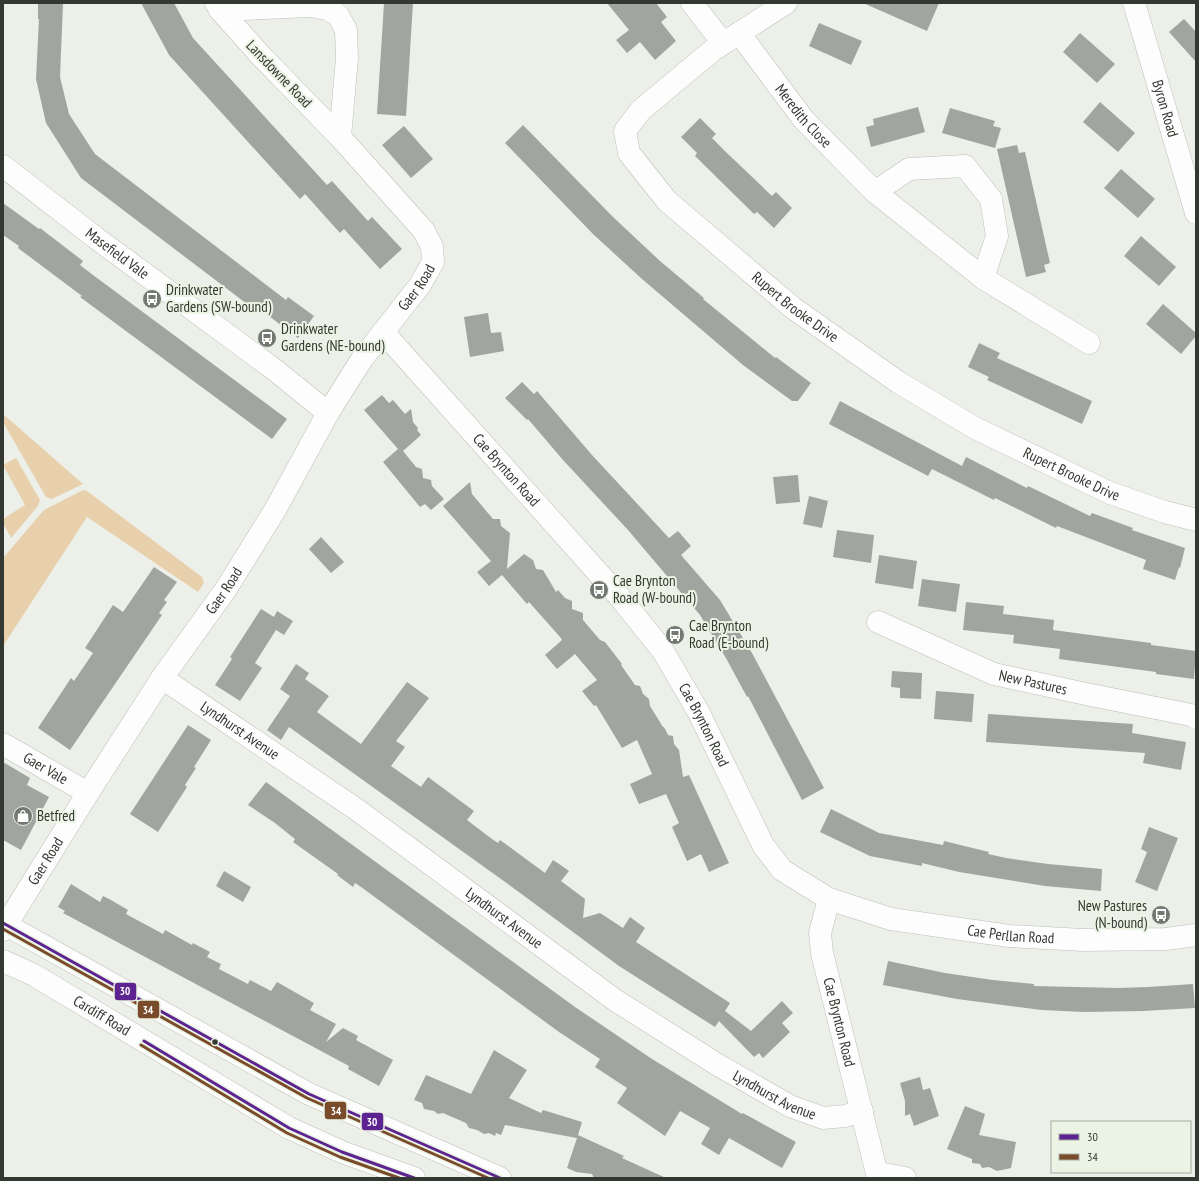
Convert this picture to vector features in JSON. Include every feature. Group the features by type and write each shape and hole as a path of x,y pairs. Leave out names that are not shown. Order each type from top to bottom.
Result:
{"street":[{"name":"Meredith Close","path":"692,3 731,38 804,120 875,192 983,278 1089,343"},
{"name":"Rupert Brooke Drive","path":"786,3 713,50 641,110 625,131 629,153 667,201 793,308 904,386 975,428 1110,493 1165,512 1196,520"},
{"name":"Byron Road","path":"1134,3 1196,213"},
{"name":"Lansdowne Road","path":"218,6 261,56 340,137 424,231 432,247"},
{"name":"Lansdowne Road","path":"218,6 310,6 327,9 338,15 346,30 347,58 340,137"},
{"name":"Masefield Vale","path":"3,166 275,370 328,413"},
{"path":"875,192 909,169 965,166 991,199 997,236 983,278"},
{"name":"Gaer Road","path":"4,926 162,678 226,589 271,517 328,413 362,359 420,285 433,262 432,247"},
{"name":"Cae Brynton Road","path":"383,332 618,595 663,651 702,720 763,845 782,870 830,899 820,933 822,953 878,1176"},
{"name":"New Pastures","path":"878,622 994,674 1191,715 1196,718"},
{"name":"Lyndhurst Avenue","path":"162,678 356,809 615,1000 718,1065 790,1106 823,1118 845,1116 862,1111"},
{"name":"Gaer Vale","path":"3,744 88,793"},
{"name":"Cae Perllan Road","path":"830,899 891,919 1009,936 1083,940 1166,939 1196,935"},
{"path":"4,926 309,1094 500,1178"},
{"name":"Cardiff Road","path":"3,961 34,975 288,1128 342,1152 414,1178"},
{"path":"878,1176 905,1178"}],"shaded area":[{"path":"3,414 83,484 52,499 46,497 3,422"},
{"path":"16,458 40,500 38,506 11,538 3,523 3,519 25,505 3,465"},
{"path":"83,490 87,491 202,577 204,583 198,592 87,517 3,646 3,558 44,510"}],"building":[{"path":"38,3 63,3 60,77 69,114 95,154 286,300 288,297 314,316 298,338 253,304 251,307 81,178 46,123 36,79 39,19"},
{"path":"141,3 174,3 193,38 327,185 332,181 368,221 372,217 402,249 380,269 344,229 340,233 305,194 300,199 169,55"},
{"path":"384,3 413,3 406,116 377,114"},
{"path":"607,3 656,3 667,17 661,22 676,41 655,60 640,42 627,53 616,40 629,30"},
{"path":"863,3 939,3 927,31"},
{"path":"1184,19 1196,32 1196,62 1169,32"},
{"path":"819,23 862,41 851,65 809,46"},
{"path":"1080,33 1115,64 1097,83 1063,52"},
{"path":"1100,102 1135,133 1118,152 1083,122"},
{"path":"918,107 925,132 871,147 866,127 874,125 873,119"},
{"path":"950,108 995,121 993,126 1001,128 995,148 942,133"},
{"path":"700,118 716,134 712,138 727,153 772,196 776,192 792,208 774,228 757,212 754,214 695,156 697,153 681,137"},
{"path":"523,125 613,217 660,261 704,298 703,299 775,358 776,357 811,383 798,401 792,401 743,365 642,279 593,234 505,143"},
{"path":"404,126 433,159 411,178 382,145"},
{"path":"1017,145 1019,153 1025,152 1050,263 1044,265 1046,272 1026,277 997,149"},
{"path":"1121,169 1155,199 1138,218 1104,188"},
{"path":"3,203 39,229 40,228 83,261 80,265 93,275 287,419 272,439 80,297 82,296 3,235"},
{"path":"1141,236 1176,267 1159,286 1124,256"},
{"path":"1163,304 1196,333 1196,336 1181,354 1146,324"},
{"path":"488,313 491,333 501,332 504,351 470,357 464,317"},
{"path":"979,343 1000,353 997,358 1092,401 1082,424 987,380 989,377 968,367"},
{"path":"522,382 534,394 537,391 592,455 669,538 678,531 691,546 681,555 720,600 752,653 824,788 802,800 748,696 747,697 700,615 628,530 563,460 528,419 527,420 505,398"},
{"path":"382,395 389,403 393,400 405,414 411,409 413,422 421,435 403,451 416,467 422,469 423,478 431,480 432,486 444,499 431,510 425,504 420,507 383,462 398,449 364,410"},
{"path":"840,401 962,466 966,457 1027,488 1028,486 1090,516 1092,513 1133,528 1132,530 1185,548 1175,580 1143,569 1146,560 1057,526 1056,528 995,498 994,500 932,469 928,476 829,424"},
{"path":"798,475 800,502 776,504 773,477"},
{"path":"470,482 472,494 493,519 500,519 501,526 510,533 507,569 524,554 533,560 536,569 543,570 556,592 558,590 565,598 572,601 572,609 583,613 583,620 600,640 605,642 622,664 621,665 635,685 640,686 643,694 649,699 650,706 668,735 673,736 674,744 679,750 683,777 689,775 729,863 709,872 701,854 687,861 672,827 679,823 666,794 639,804 630,784 652,774 637,740 622,748 596,705 594,706 582,691 597,680 575,654 557,669 545,655 562,640 560,637 529,602 527,604 502,575 489,586 477,572 491,561 443,506"},
{"path":"809,496 828,501 822,528 803,524"},
{"path":"837,530 874,535 871,563 833,557"},
{"path":"321,537 344,562 331,573 309,549"},
{"path":"879,555 917,561 913,589 875,583"},
{"path":"154,567 177,582 164,600 167,602 159,613 162,615 70,750 38,728 71,678 74,681 93,653 85,648 113,605 123,612"},
{"path":"922,579 960,584 956,612 918,606"},
{"path":"966,602 1004,606 1003,614 1054,620 1053,630 1151,643 1151,645 1196,651 1194,679 1156,674 1156,672 1059,659 1060,649 1013,643 1014,635 963,630"},
{"path":"261,609 274,617 277,611 293,621 284,635 276,630 255,663 262,668 240,701 215,685 232,659 230,657"},
{"path":"296,664 309,673 305,679 329,696 317,712 361,744 407,682 429,698 396,741 405,747 391,766 421,787 428,777 474,811 467,820 498,843 500,840 545,873 553,860 569,871 561,881 585,899 583,918 600,913 623,928 630,917 645,928 636,942 730,1003 725,1011 751,1031 782,1001 793,1013 782,1023 790,1032 763,1058 759,1053 754,1057 719,1021 715,1027 619,966 512,887 289,727 281,740 267,730 290,696 280,689"},
{"path":"892,671 922,673 921,699 900,698 900,688 891,687"},
{"path":"936,691 974,694 972,722 934,719"},
{"path":"988,714 1133,724 1132,733 1186,742 1181,770 1143,763 1145,753 986,742"},
{"path":"188,725 211,740 194,767 196,768 185,785 187,787 158,832 130,814"},
{"path":"3,762 30,778 27,785 49,797 21,850 3,840"},
{"path":"266,782 575,1007 652,1059 742,1114 743,1113 796,1142 782,1168 729,1138 719,1155 701,1144 710,1128 680,1111 665,1136 617,1103 627,1088 595,1067 600,1059 559,1032 361,887 355,883 353,887 337,875 338,874 293,842 295,839 275,823 248,805"},
{"path":"831,809 879,833 943,845 944,841 989,852 988,854 1006,858 1102,869 1101,891 1045,886 959,872 922,863 922,866 870,856 820,832"},
{"path":"1149,827 1178,838 1157,891 1135,882 1147,852 1141,849"},
{"path":"224,871 251,887 243,902 216,886"},
{"path":"71,884 100,902 103,896 111,900 128,910 126,914 163,934 165,930 192,945 193,943 210,952 207,957 221,964 219,969 248,984 250,980 271,991 277,982 314,1003 310,1010 336,1024 326,1042 343,1028 358,1036 356,1040 393,1060 379,1086 348,1069 349,1066 63,913 65,911 58,907"},
{"path":"888,961 945,973 1034,984 1034,986 1118,988 1193,984 1195,1008 1084,1012 1042,1010 957,999 883,985"},
{"path":"494,1050 527,1070 509,1098 541,1113 543,1110 582,1122 578,1135 624,1156 622,1158 666,1178 594,1178 592,1174 576,1172 567,1168 577,1138 505,1125 501,1135 496,1133 495,1136 489,1133 484,1134 469,1128 466,1123 443,1113 438,1114 434,1111 424,1109 422,1103 414,1100 426,1075 471,1094"},
{"path":"920,1077 923,1090 930,1088 939,1116 914,1126 910,1114 905,1116 905,1101 900,1083"},
{"path":"965,1106 985,1114 979,1135 1016,1142 1011,1168 997,1171 989,1167 982,1168 980,1164 972,1163 972,1159 947,1149"}],"transit line":[{"name":"30","path":"3,923 309,1094 500,1178"},
{"name":"34","path":"3,929 307,1098 488,1178"},
{"name":"30","path":"144,1041 289,1128 342,1152 414,1178"},
{"name":"34","path":"141,1045 287,1133 340,1157 399,1178"}],"place":[{"name":"Drinkwater Gardens (SW-bound)","path":"152,299"},
{"name":"Drinkwater Gardens (NE-bound)","path":"267,338"},
{"name":"Cae Brynton Road (W-bound)","path":"599,590"},
{"name":"Cae Brynton Road (E-bound)","path":"675,635"},
{"name":"Betfred","path":"23,816"},
{"name":"New Pastures (N-bound)","path":"1161,915"}]}
